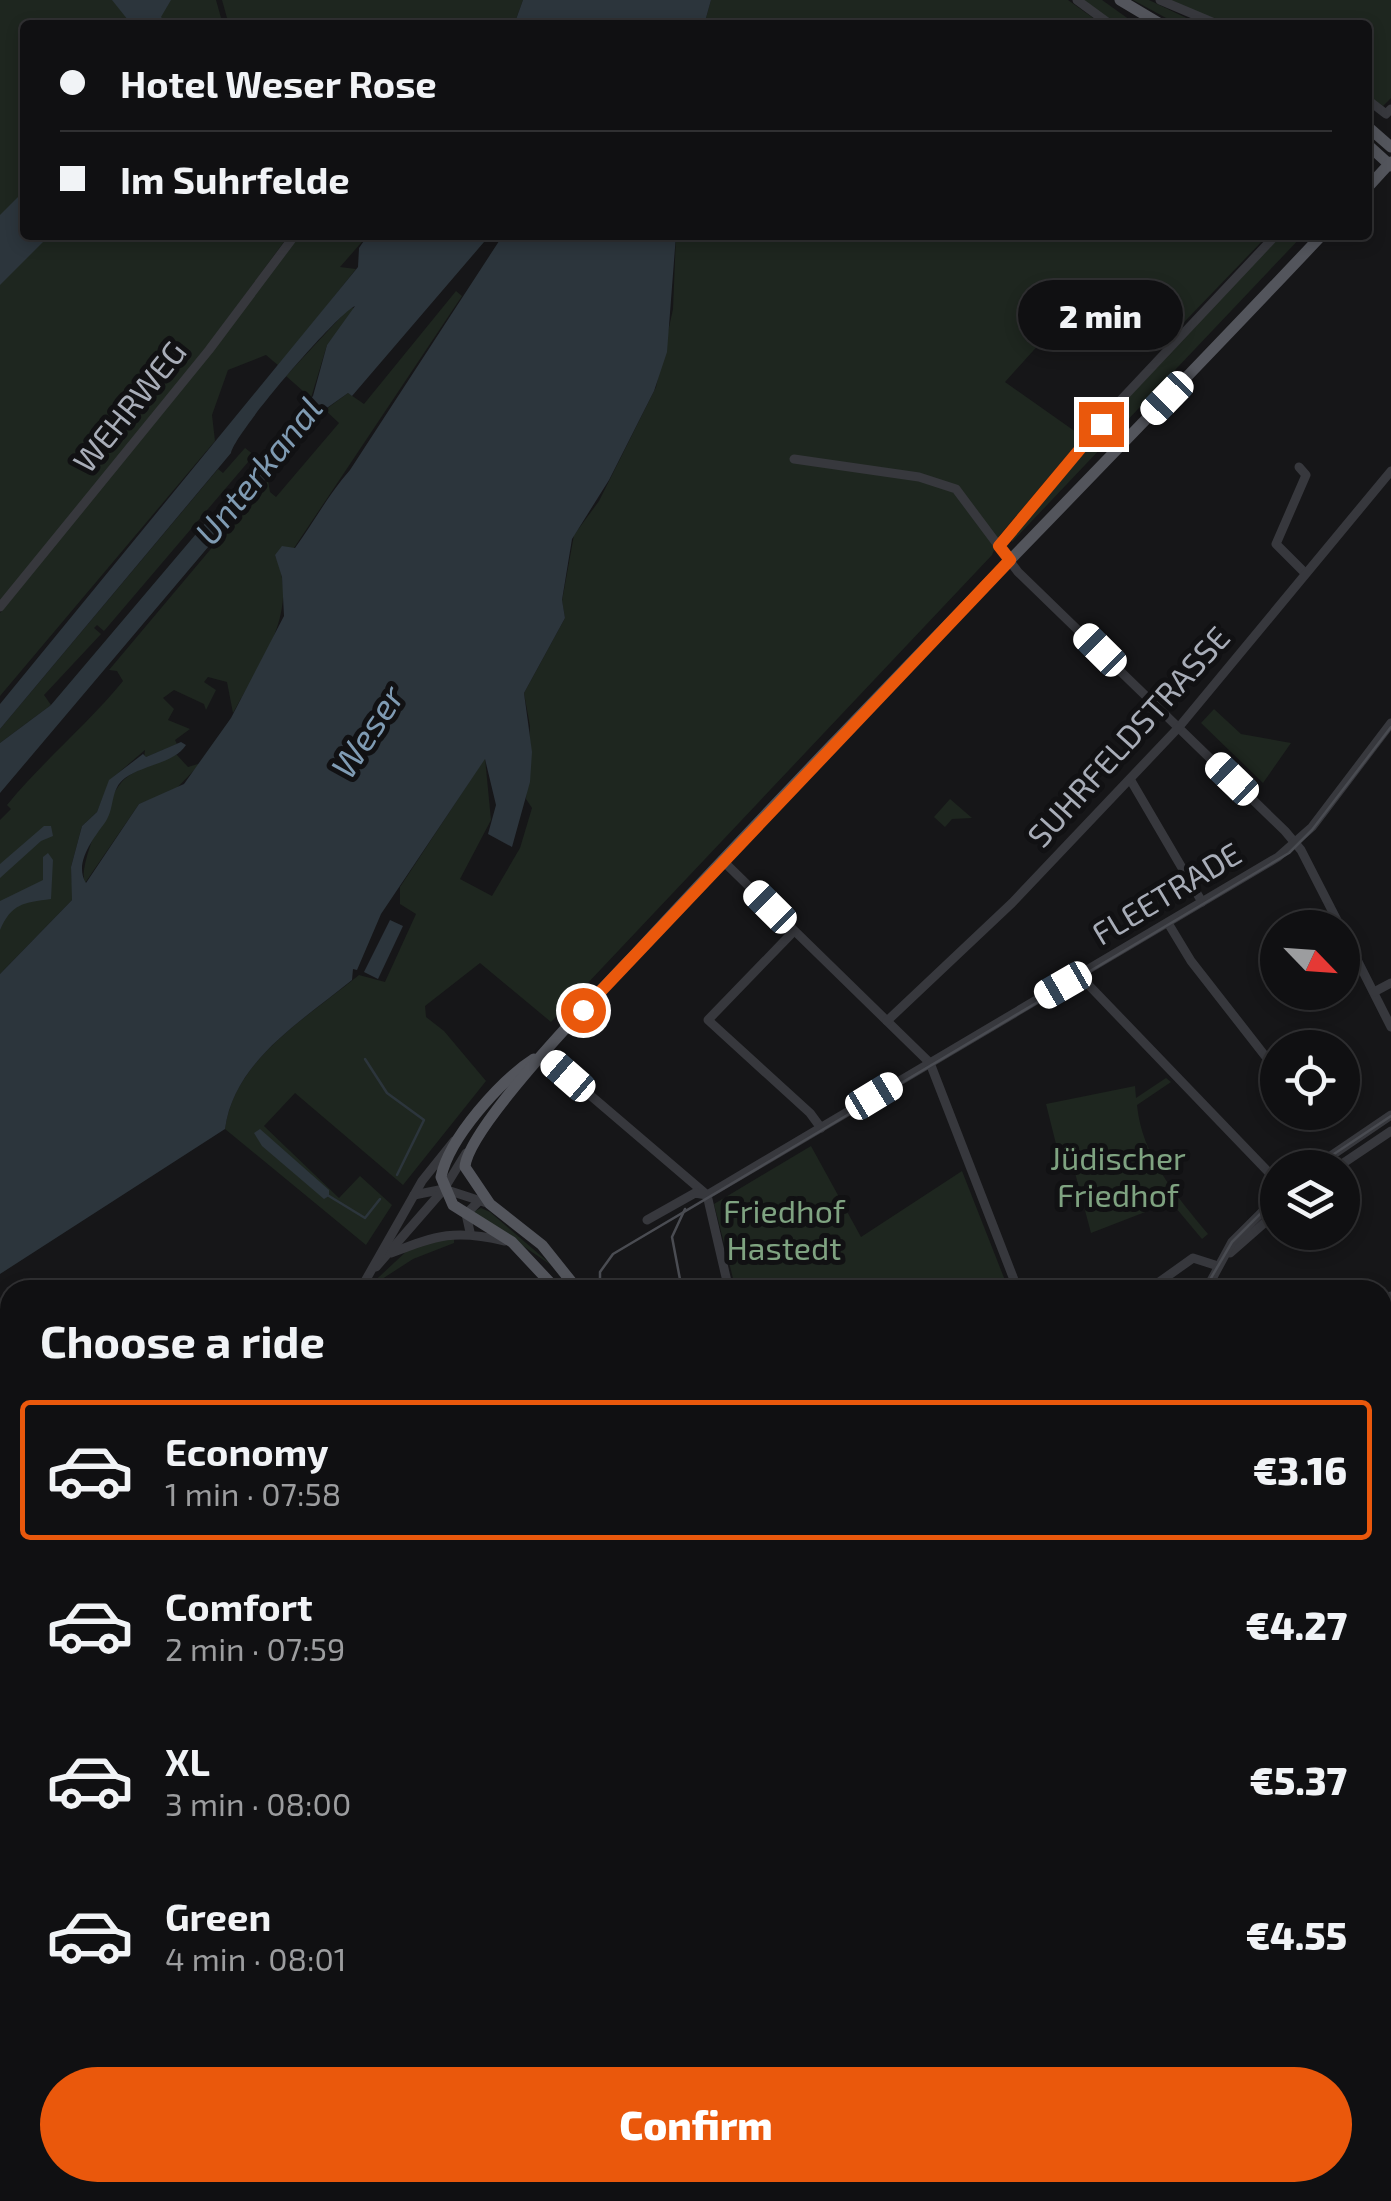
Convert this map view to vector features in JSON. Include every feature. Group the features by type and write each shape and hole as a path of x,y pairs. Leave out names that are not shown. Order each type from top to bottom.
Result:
{"main road":[{"path":"1120,0 1154,20"},
{"path":"1372,130 1391,147"},
{"path":"1372,183 1390,164"},
{"path":"570,1280 542,1246 484,1202 469,1177 466,1153 542,1054 722,860 1317,240"},
{"path":"542,1054 517,1070 459,1135 443,1166 444,1189 466,1214 512,1242 548,1280"}],"street":[{"path":"1077,0 1105,20"},
{"path":"1160,0 1208,20"},
{"name":"WEHRWEG","path":"0,608 209,350 291,240"},
{"path":"999,546 1116,404 1271,240"},
{"path":"794,459 922,478 956,489 1010,560 1296,844 1332,910"},
{"path":"1299,467 1306,476 1276,544 1305,573"},
{"name":"SUHRFELDSTRASSE","path":"887,1022 1012,904 1179,727 1391,471"},
{"path":"1296,844 1391,723"},
{"path":"1130,779 1202,902"},
{"name":"FLEETRADE","path":"648,1220 695,1192 707,1195 1296,844"},
{"path":"722,860 930,1063 1014,1280"},
{"path":"1168,922 1191,961 1260,1049"},
{"path":"794,931 708,1020 810,1113 820,1128"},
{"path":"1360,964 1391,1027"},
{"path":"1078,975 1260,1163"},
{"path":"1374,992 1391,983"},
{"path":"542,1054 707,1195 727,1280"},
{"path":"1339,1150 1391,1115"},
{"path":"1360,1152 1391,1131"},
{"path":"366,1280 440,1154 459,1135"},
{"path":"368,1276 444,1189 466,1153"},
{"path":"414,1195 444,1189 484,1202"},
{"path":"470,1232 466,1214 484,1202"},
{"path":"1211,1280 1232,1242 1260,1214"},
{"path":"1218,1266 1260,1228"},
{"path":"388,1252 430,1236 470,1232 512,1242"},
{"path":"1162,1280 1193,1258 1218,1266"}],"green space":[{"path":"0,0 216,0 222,20 20,20 20,240 285,240 206,348 0,602"},
{"path":"222,0 523,0 516,20 228,20"},
{"path":"711,0 1068,0 1096,20 705,20"},
{"path":"1082,0 1102,0 1130,20 1109,20"},
{"path":"1133,0 1149,0 1191,20 1170,20"},
{"path":"1166,0 1391,0 1391,98 1383,106 1372,98 1372,20 1216,20"},
{"path":"292,240 364,240 340,267 356,269 279,366 266,355 228,370 212,415 215,441 0,696 0,613 234,323"},
{"path":"676,240 1263,240 1164,343 1089,289 1005,382 1083,437 1000,535 992,555 551,1022 480,963 425,1006 426,1017 444,1031 486,1081 403,1185 295,1093 264,1126 339,1198 360,1176 392,1205 366,1245 225,1129 231,1104 258,1061 297,1024 359,975 385,982 416,914 400,904 400,887 485,758 491,820 460,879 492,896 520,848 532,808 526,799 530,726 524,693 565,618 562,601 574,535 599,501 656,387 673,309"},
{"path":"1274,240 1298,240 1012,542 1012,533 1123,401"},
{"path":"456,291 462,296 294,548 275,555 282,576 280,617 265,657 233,713 227,682 208,677 204,682 216,690 206,710 204,704 174,690 163,698 174,709 168,720 190,729 175,740 177,744 144,758 145,750 110,780 97,812 82,826 71,867 73,899 0,974 0,820 11,809 7,805 123,681 117,671 109,670 268,481 270,492 276,497 339,423 325,410 348,393 364,404"},
{"path":"351,306 355,310 327,345 311,398 286,376"},
{"path":"245,448 254,455 104,631 97,625 94,628 101,634 44,695 51,705 0,743 0,729 218,469 223,473"},
{"path":"1214,709 1241,734 1291,743 1263,783 1201,723"},
{"path":"176,754 188,767 201,763 174,791 139,804 85,883 91,845 104,811 120,785 137,771"},
{"path":"950,799 972,818 952,819 945,827 934,817"},
{"name":"Jüdischer Friedhof","path":"1166,1078 1171,1082 1137,1105 1140,1124 1162,1174 1208,1234 1202,1239 1171,1202 1091,1233 1069,1150 1058,1152 1046,1104 1135,1086 1136,1098"},
{"name":"Friedhof Hastedt","path":"811,1146 861,1237 962,1171 1005,1280 733,1280 714,1204"},
{"path":"481,1208 490,1212 554,1267 473,1212"},
{"path":"454,1237 454,1243 413,1259 376,1280 410,1248"}],"water":[{"path":"112,0 171,0 161,17 164,20 128,20"},
{"path":"523,0 711,0 705,20 516,20"},
{"path":"20,195 20,240 45,240 0,285 0,215"},
{"name":"Unterkanal","path":"365,240 486,240 352,396 348,393 324,410 0,793 0,743 51,705 313,396 327,345 355,306 287,375 249,422 231,453 0,729 0,704 358,267 359,248"},
{"name":"Weser","path":"500,240 676,240 667,352 654,391 609,480 572,539 562,600 565,618 524,693 532,752 530,782 512,847 488,834 496,805 485,759 381,914 357,970 353,969 352,980 292,1027 256,1063 231,1105 225,1129 0,1274 0,974 72,900 71,867 82,826 97,812 109,780 143,754 146,757 181,742 186,745 174,756 120,782 109,816 84,858 86,883 139,804 184,784 231,718 284,616 282,577 275,555 282,546 295,548"},
{"path":"44,826 51,826 53,836 41,841 0,878 0,864"},
{"path":"48,853 53,860 51,899 20,906 9,914 0,930 0,901 43,880 43,857"},
{"path":"390,920 403,926 378,979 364,972"},
{"path":"260,1129 329,1190 329,1196 324,1199 262,1146 254,1133"}],"waterway":[{"path":"365,1059 387,1093 424,1120 397,1175"},
{"path":"329,1196 365,1218 380,1199"}],"tram line":[{"path":"600,1280 600,1272 613,1254 1289,853 1312,830 1391,727"},
{"path":"1340,1150 1391,1116"},
{"path":"680,1280 672,1237 685,1209"},
{"path":"1210,1280 1232,1242 1260,1214"}],"route":[{"path":"583,1010 848,726 1010,560 999,546 1101,424"}]}
